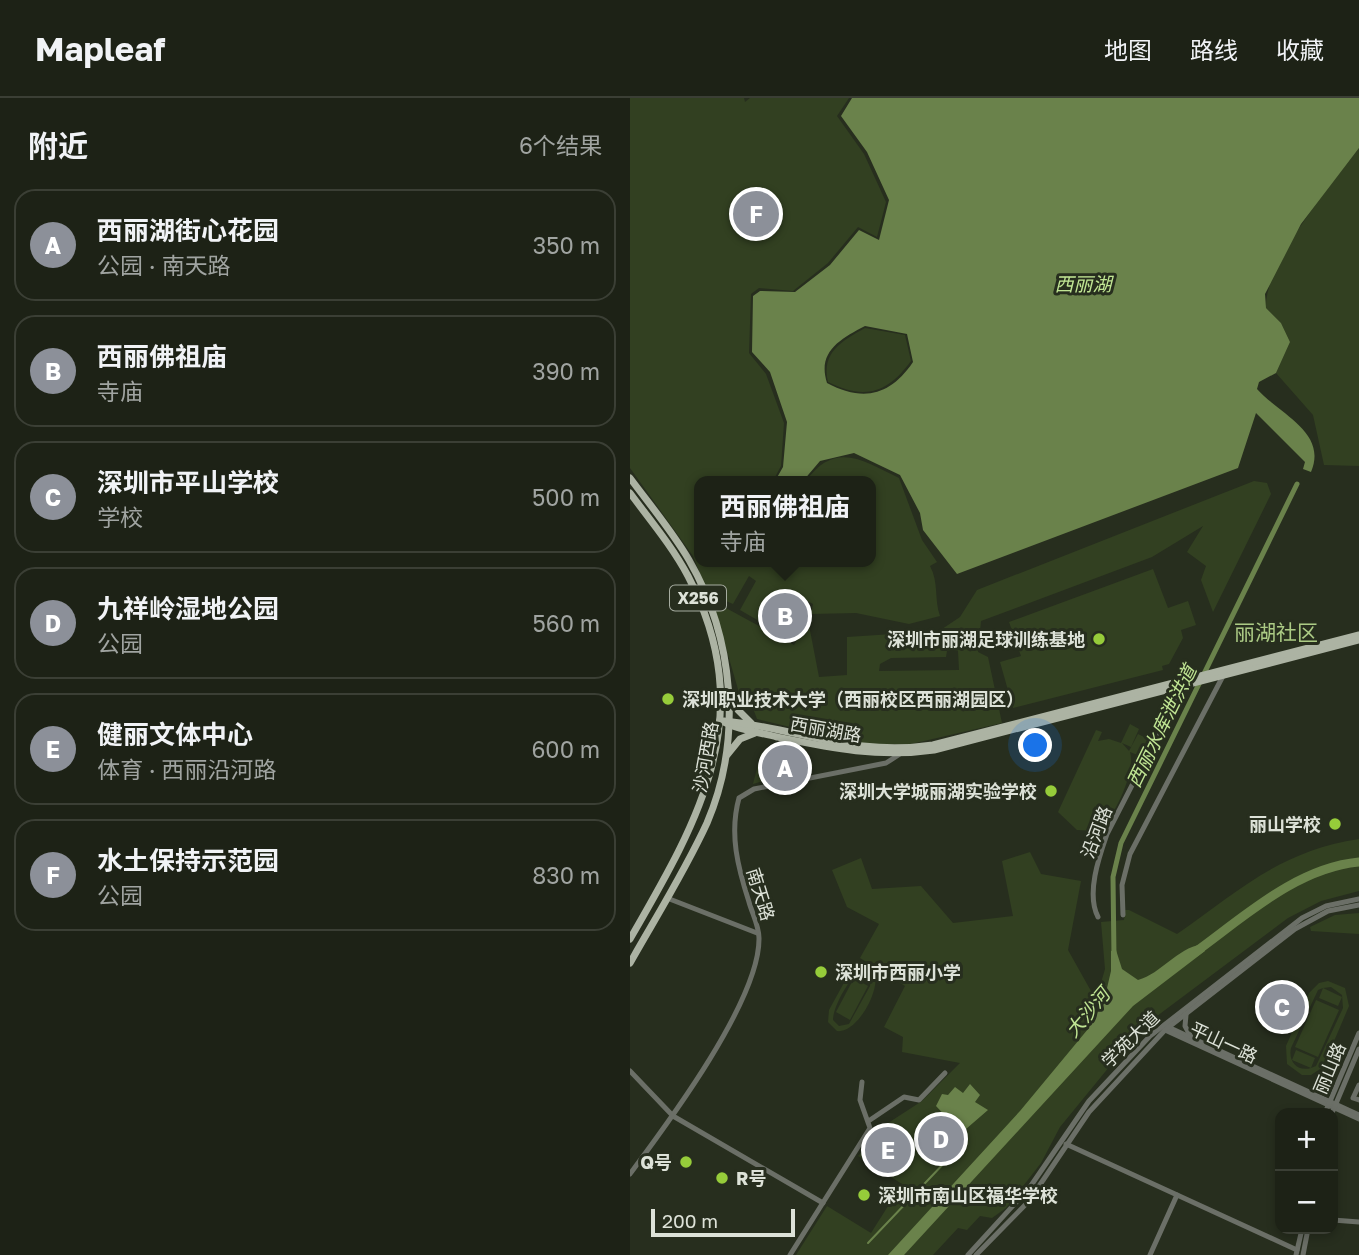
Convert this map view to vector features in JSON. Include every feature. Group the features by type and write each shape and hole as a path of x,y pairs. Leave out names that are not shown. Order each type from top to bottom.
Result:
{"main road":[{"name":"沙河西路","path":"630,478 675,539 702,584 720,635 728,691 729,723 725,758 706,823 630,963"},
{"name":"沙河西路","path":"630,493 674,552 699,600 717,663 720,720 712,769 701,807 671,868 630,939"},
{"path":"1199,679 1359,638"},
{"name":"西丽湖路","path":"720,720 853,752 900,754 934,750 1183,686 1199,679"},
{"name":"西丽湖路","path":"761,730 853,747 907,748 933,745 1199,679"},
{"path":"728,691 742,716 761,730"},
{"path":"725,758 740,738 761,730"}],"street":[{"path":"1123,915 1122,885 1130,854 1223,673"},
{"name":"沿河路","path":"1098,917 1094,889 1098,860 1107,834 1183,686"},
{"name":"南天路","path":"630,1174 673,1116 741,1002 756,963 759,936 736,860 735,813 739,798 754,789 886,763 900,754"},
{"path":"667,898 747,927 759,936"},
{"name":"学苑大道","path":"968,1255 1030,1188 1068,1129 1096,1093 1165,1028 1302,918 1326,906 1359,899"},
{"name":"学苑大道","path":"976,1255 1035,1194 1066,1144 1098,1101 1165,1028 1311,919 1335,909 1359,905"},
{"path":"1187,1012 1185,1026 1194,1039"},
{"name":"平山一路","path":"1165,1028 1194,1039 1332,1106"},
{"name":"平山一路","path":"1165,1028 1359,1117"},
{"name":"丽山路","path":"1332,1106 1359,1033"},
{"name":"丽山路","path":"1332,1106 1359,1049"},
{"path":"630,1071 673,1116 823,1203"},
{"path":"870,1120 904,1097 919,1100 945,1073"},
{"path":"790,1255 869,1130 870,1120 860,1100 862,1082"},
{"path":"1359,1085 1353,1098 1359,1100"},
{"path":"1066,1144 1297,1252 1300,1234"},
{"path":"1150,1255 1177,1195"},
{"path":"1338,1220 1359,1222"},
{"path":"1303,1255 1307,1234"}],"shaded area":[{"path":"630,98 744,98 745,102 750,98 849,98 837,116 864,154 886,202 877,237 858,227 828,263 793,291 759,288 751,294 749,353 766,374 784,423 781,466 776,476 694,476 694,558 630,468"},
{"path":"1359,148 1359,466 1324,465 1313,415 1276,373 1290,342 1281,323 1266,308 1268,290 1287,247"},
{"path":"865,328 905,335 911,361 893,381 874,391 853,391 828,382 828,363 835,349"},
{"path":"839,458 862,461 899,478 922,540 937,562 930,566 935,579 940,616 909,624 856,613 811,614 813,604 786,590 776,590 759,621 740,610 756,581 749,576 733,604 726,601 712,603 697,567 876,567 876,476 810,476 828,461"},
{"path":"1254,481 1267,483 1271,494 1213,612 1201,580 1206,566 1187,552 1203,526 1152,557 981,621 978,652 988,657 1002,723 911,744 861,744 757,719 751,703 742,703 715,610 726,608 794,645 808,620 819,677 847,675 847,637 939,631 960,617 977,590","holes":["947,651 958,651 959,670 879,671 880,664 891,658 946,657"]},
{"name":"深圳市丽湖足球训练基地","path":"1153,569 1168,608 1188,601 1196,625 1181,630 1183,638 1169,664 1162,666 1163,670 1013,708 1000,662 1021,656 1009,622"},
{"path":"1130,724 1139,729 1131,747 1122,743 1129,751 1138,734 1148,739 1140,756 1130,752 1127,783 1116,807 1103,826 1096,831 1077,830 1058,812 1096,730 1102,732 1098,741 1109,739 1121,743"},
{"path":"761,753 812,764 813,766 753,784"},
{"path":"1359,839 1359,891 1321,901 1288,918 1141,1028 1060,1127 1041,1163 1006,1208 992,1218 980,1216 967,1230 958,1228 933,1255 796,1255 827,1206 871,1233 902,1184 858,1156 885,1125 922,1101 960,1063 902,1052 903,1037 884,1027 905,986 860,958 879,924 847,907 832,870 861,858 872,889 921,886 953,923 1013,916 1002,861 1030,852 1041,874 1081,881 1068,950 1096,1000 1105,969 1101,922 1124,920 1125,910 1129,910 1177,934 1241,888 1283,863 1331,845"},
{"path":"1359,913 1359,934 1311,931 1310,927 1335,915"},
{"path":"863,966 874,972 874,988 860,1018 845,1030 837,1031 828,1022 829,1010 851,970","holes":["862,971 871,978 870,986 849,1024 839,1026 833,1020 834,1014 848,985"]},
{"path":"854,978 868,986 850,1020 836,1012"},
{"path":"1328,981 1345,988 1349,1006 1323,1067 1311,1075 1302,1075 1287,1064 1286,1046 1309,993 1319,983","holes":["1331,987 1342,995 1343,1008 1316,1066 1306,1069 1298,1067 1292,1061 1291,1048 1318,990"]},
{"path":"1323,988 1342,997 1338,1006 1319,998"},
{"path":"1316,1000 1339,1010 1318,1057 1295,1047"},
{"path":"1296,1050 1315,1058 1311,1068 1292,1060"}],"water":[{"name":"西丽湖","path":"852,98 1359,98 1359,148 1301,224 1265,294 1266,308 1281,323 1290,342 1276,373 1259,382 1257,389 1307,435 1313,446 1311,472 1303,469 1305,462 1256,413 1238,468 957,574 923,530 920,513 900,475 854,453 820,461 807,476 778,476 783,467 787,422 770,372 752,352 753,296 760,291 795,292 830,265 859,230 879,240 889,200 867,152 841,116","holes":["865,326 907,334 913,362 885,389 864,394 852,393 827,383 825,372 825,363 833,348"]},
{"path":"1202,944 1205,951 1133,1006 904,1255 888,1255 1020,1111 1088,1029 1104,1001 1111,971 1111,951 1116,950 1122,969 1138,980 1147,977 1184,951"},
{"path":"970,1084 980,1095 975,1102 988,1110 966,1129 952,1148 947,1146 951,1122 936,1106 942,1094 948,1095 955,1087 963,1093"}],"waterway":[{"name":"西丽水库泄洪道","path":"1114,957 1113,877 1121,843 1297,484"},
{"name":"大沙河","path":"1194,953 1292,884 1336,866 1359,862"},
{"path":"868,1243 948,1159 951,1148"}],"place":[{"name":"水土保持示范园","path":"756,214"},
{"name":"西丽佛祖庙","path":"785,616"},
{"name":"深圳市丽湖足球训练基地","path":"1099,639"},
{"name":"深圳职业技术大学（西丽校区西丽湖园区）","path":"668,699"},
{"name":"西丽湖街心花园","path":"785,768"},
{"name":"深圳大学城丽湖实验学校","path":"1051,791"},
{"name":"丽山学校","path":"1335,824"},
{"name":"深圳市西丽小学","path":"821,972"},
{"name":"深圳市平山学校","path":"1282,1007"},
{"name":"九祥岭湿地公园","path":"941,1139"},
{"name":"健丽文体中心","path":"888,1150"},
{"name":"Q号","path":"686,1162"},
{"name":"R号","path":"722,1178"},
{"name":"深圳市南山区福华学校","path":"864,1195"}],"district":[{"name":"丽湖社区","path":"1276,632"}]}
